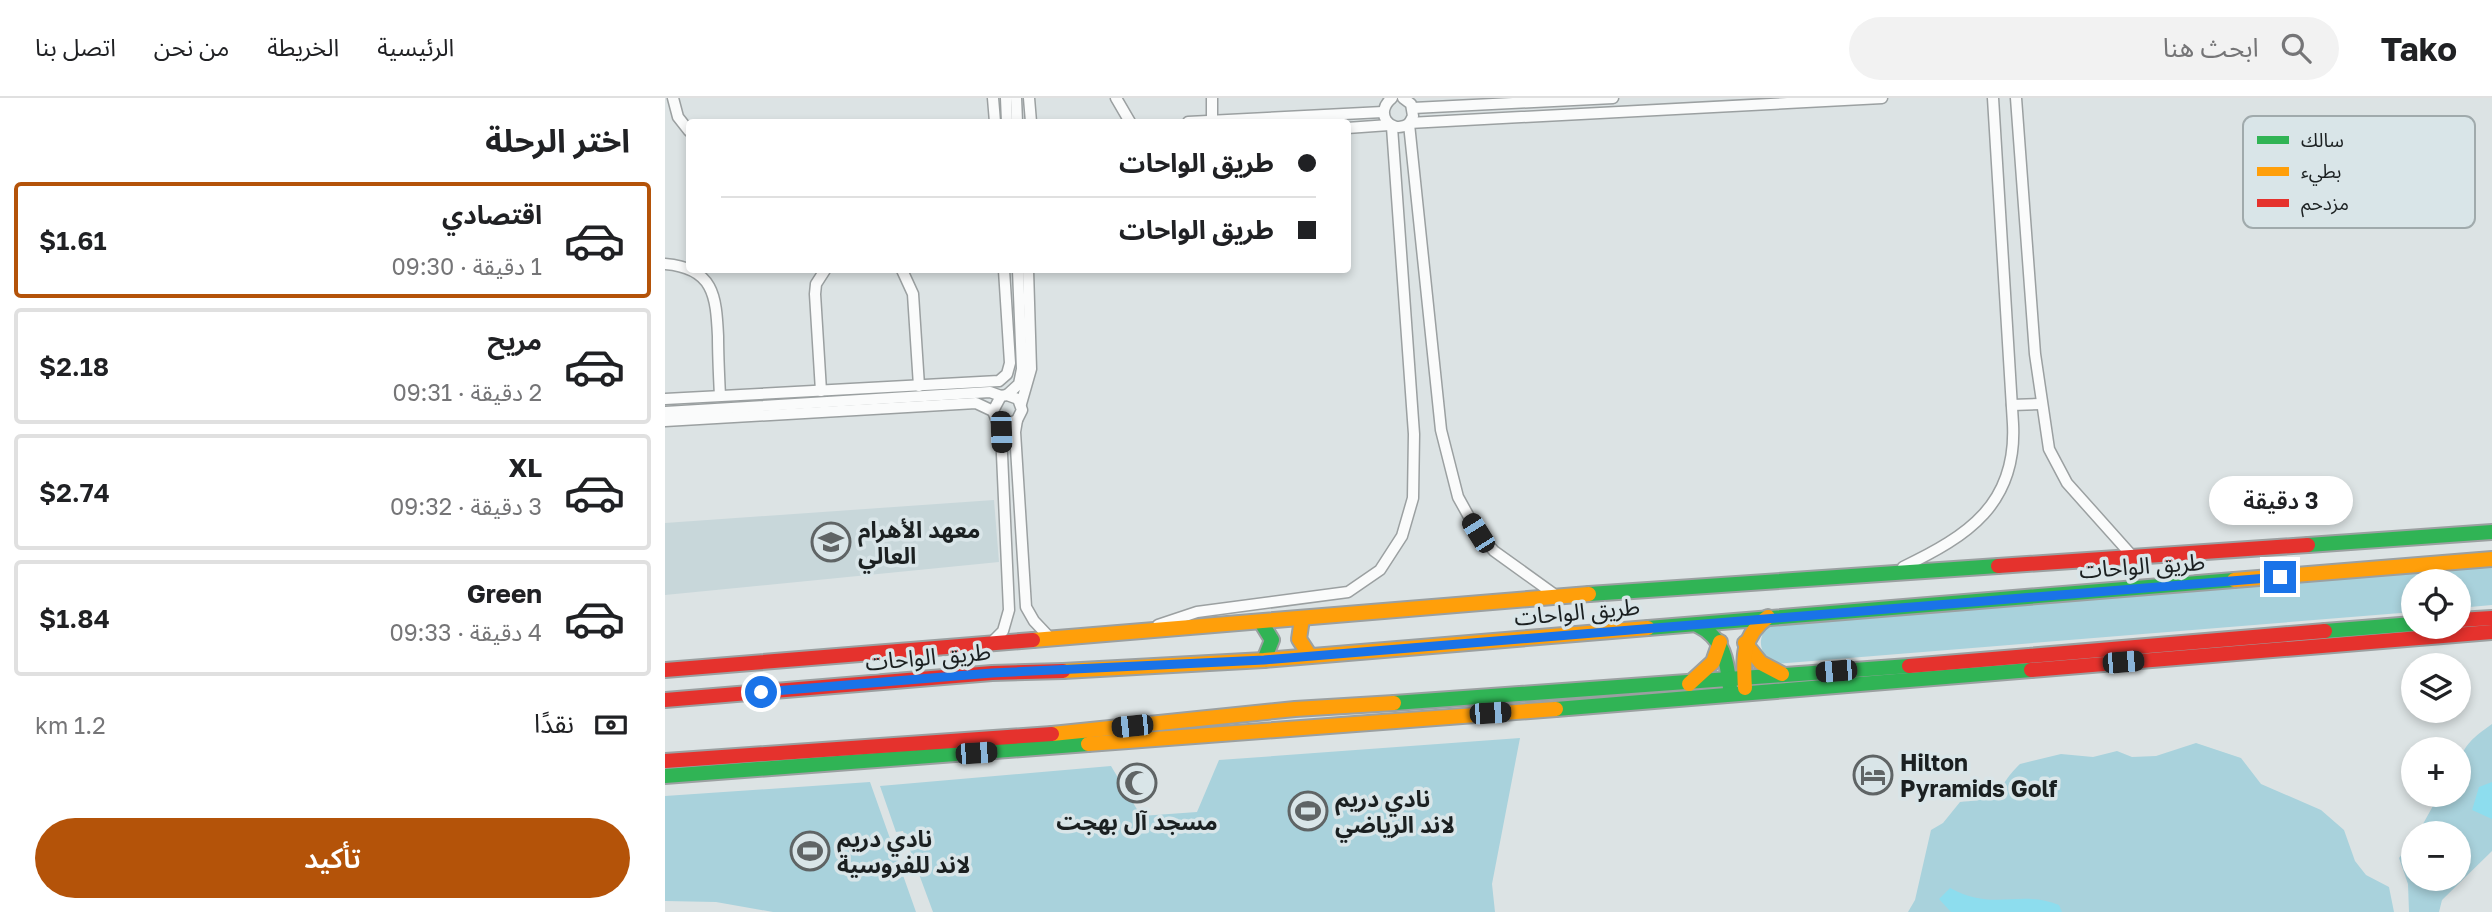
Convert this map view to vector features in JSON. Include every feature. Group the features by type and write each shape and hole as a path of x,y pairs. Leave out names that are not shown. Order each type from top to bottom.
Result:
{"main road":[{"name":"طريق الواحات","path":"665,670 1896,570 2134,558 2492,532"},
{"name":"طريق الواحات","path":"665,700 992,673 1264,660 2492,559"},
{"path":"1737,687 1745,643 1751,630 1768,617"},
{"path":"1302,619 1299,639 1310,656"},
{"path":"1261,622 1272,640 1264,660"},
{"path":"1695,624 1705,628 1720,642 1737,687"},
{"path":"665,776 1592,706 1614,696 1689,684 1737,687 1783,675 2099,658 2401,625"},
{"path":"665,761 1050,734 1302,709 1590,690 1614,696 1737,687 2487,625"},
{"path":"1689,684 1707,671 1720,642"},
{"path":"1745,643 1761,663 1783,675"},
{"path":"1590,690 1592,706"},
{"path":"1302,709 1304,728"}],"street":[{"path":"673,98 678,117 686,127"},
{"path":"993,98 995,119"},
{"path":"1006,98 1007,119"},
{"path":"1016,98 1017,119"},
{"path":"1029,98 1031,119"},
{"path":"1116,98 1129,119"},
{"path":"1212,98 1212,119"},
{"path":"1383,112 1392,98"},
{"path":"1410,102 1422,98"},
{"path":"1434,108 1453,98"},
{"path":"1410,102 1434,108 1498,101 1613,98"},
{"path":"1351,128 1882,98"},
{"path":"1896,570 1955,539 1989,510 2005,481 2012,459 2012,405 1993,98"},
{"path":"2016,98 2041,404 2049,449 2057,466 2134,558"},
{"path":"1599,99 1599,114"},
{"path":"1410,102 1409,123 1441,430 1458,497 1478,533 1494,551 1558,597"},
{"path":"1434,108 1435,124"},
{"path":"1250,119 1383,112"},
{"path":"1145,632 1181,615 1348,593 1367,582 1380,570 1402,536 1413,498 1415,434 1391,126 1383,112"},
{"path":"1994,117 2005,113 2016,116"},
{"path":"665,264 686,269"},
{"path":"694,273 700,276 716,297 720,396"},
{"path":"821,391 815,294 816,284 823,273"},
{"path":"903,273 913,293 919,386"},
{"path":"1004,273 1010,363 1007,374 993,383 919,386 869,394 670,412 670,399 821,391 869,394 990,392 1004,395 1021,404"},
{"path":"989,644 1003,631 1009,616 1003,482 996,415 1004,395 1019,384 1022,369 1018,273"},
{"path":"1028,273 1031,369 1017,420 1018,481 1027,607 1034,621 1051,640"},
{"path":"665,421 976,403 1008,424 1017,420"},
{"path":"2012,405 2041,404"},
{"path":"1003,482 1018,481"},
{"path":"1004,510 1020,509"}],"shaded area":[{"name":"معهد الأهرام العالي","path":"994,500 999,562 665,595 665,523"},
{"path":"2492,564 2492,605 2471,607 2471,569 2430,569"},
{"path":"2401,571 2401,613 1775,664 1765,655 1761,645 1763,633 1771,622"},
{"path":"2492,724 2492,851 2471,872 2471,821 2425,821 2432,807 2471,807 2473,739"},
{"path":"1520,738 1492,884 1495,912 933,912 903,831 896,832 880,786 1111,766 1141,816 1197,812 1219,760"},
{"path":"2196,743 2241,758 2261,784 2321,810 2344,830 2355,861 2366,875 2389,887 2394,912 1908,912 1915,900 1931,830 1943,823 1960,802 1993,796 2020,764 2061,754 2093,757 2117,751 2132,757 2156,756"},
{"path":"870,782 916,912 773,912 716,902 665,901 665,796"},
{"path":"2408,891 2451,891 2442,900 2439,912 2409,912"}],"water":[{"path":"2492,782 2492,819 2472,810 2479,787"},
{"path":"1950,888 1980,899 2044,901 2059,905 2062,912 1951,912 1939,899"}],"traffic: fast":[{"path":"2308,545 2492,532"},
{"path":"1589,594 1998,566"},
{"path":"1648,628 2234,580"},
{"path":"1261,622 1272,640 1264,660"},
{"path":"1697,625 1706,630 1723,651 1730,688"},
{"path":"2325,631 2401,625"},
{"path":"1394,703 1909,666"},
{"path":"1556,709 2031,670"},
{"path":"665,776 1088,744"}],"traffic: slow":[{"path":"2234,580 2492,559"},
{"path":"1033,640 1589,594"},
{"path":"1745,688 1746,648 1753,632 1768,617"},
{"path":"1302,619 1299,639 1310,656"},
{"path":"1063,671 1264,660 1648,628"},
{"path":"1689,684 1713,662 1720,642"},
{"path":"1745,643 1761,663 1782,674"},
{"path":"1052,734 1295,709 1394,703"},
{"path":"1088,744 1556,709"}],"traffic: jam":[{"path":"1998,566 2308,545"},
{"path":"2471,619 2492,618"},
{"path":"1909,666 2325,631"},
{"path":"2031,670 2492,632"},
{"path":"665,670 1033,640"},
{"path":"665,700 992,673 1063,671"},
{"path":"665,761 1052,734"}],"place":[{"name":"معهد الأهرام العالي","path":"831,542"},
{"name":"Hilton Pyramids Golf","path":"1873,775"},
{"name":"مسجد آل بهجت","path":"1137,783"},
{"name":"نادي دريم لاند الرياضي","path":"1308,811"},
{"name":"نادي دريم لاند للفروسية","path":"810,851"}],"route":[{"path":"761,692 992,673 1104,670 1264,660 2280,577"}]}
